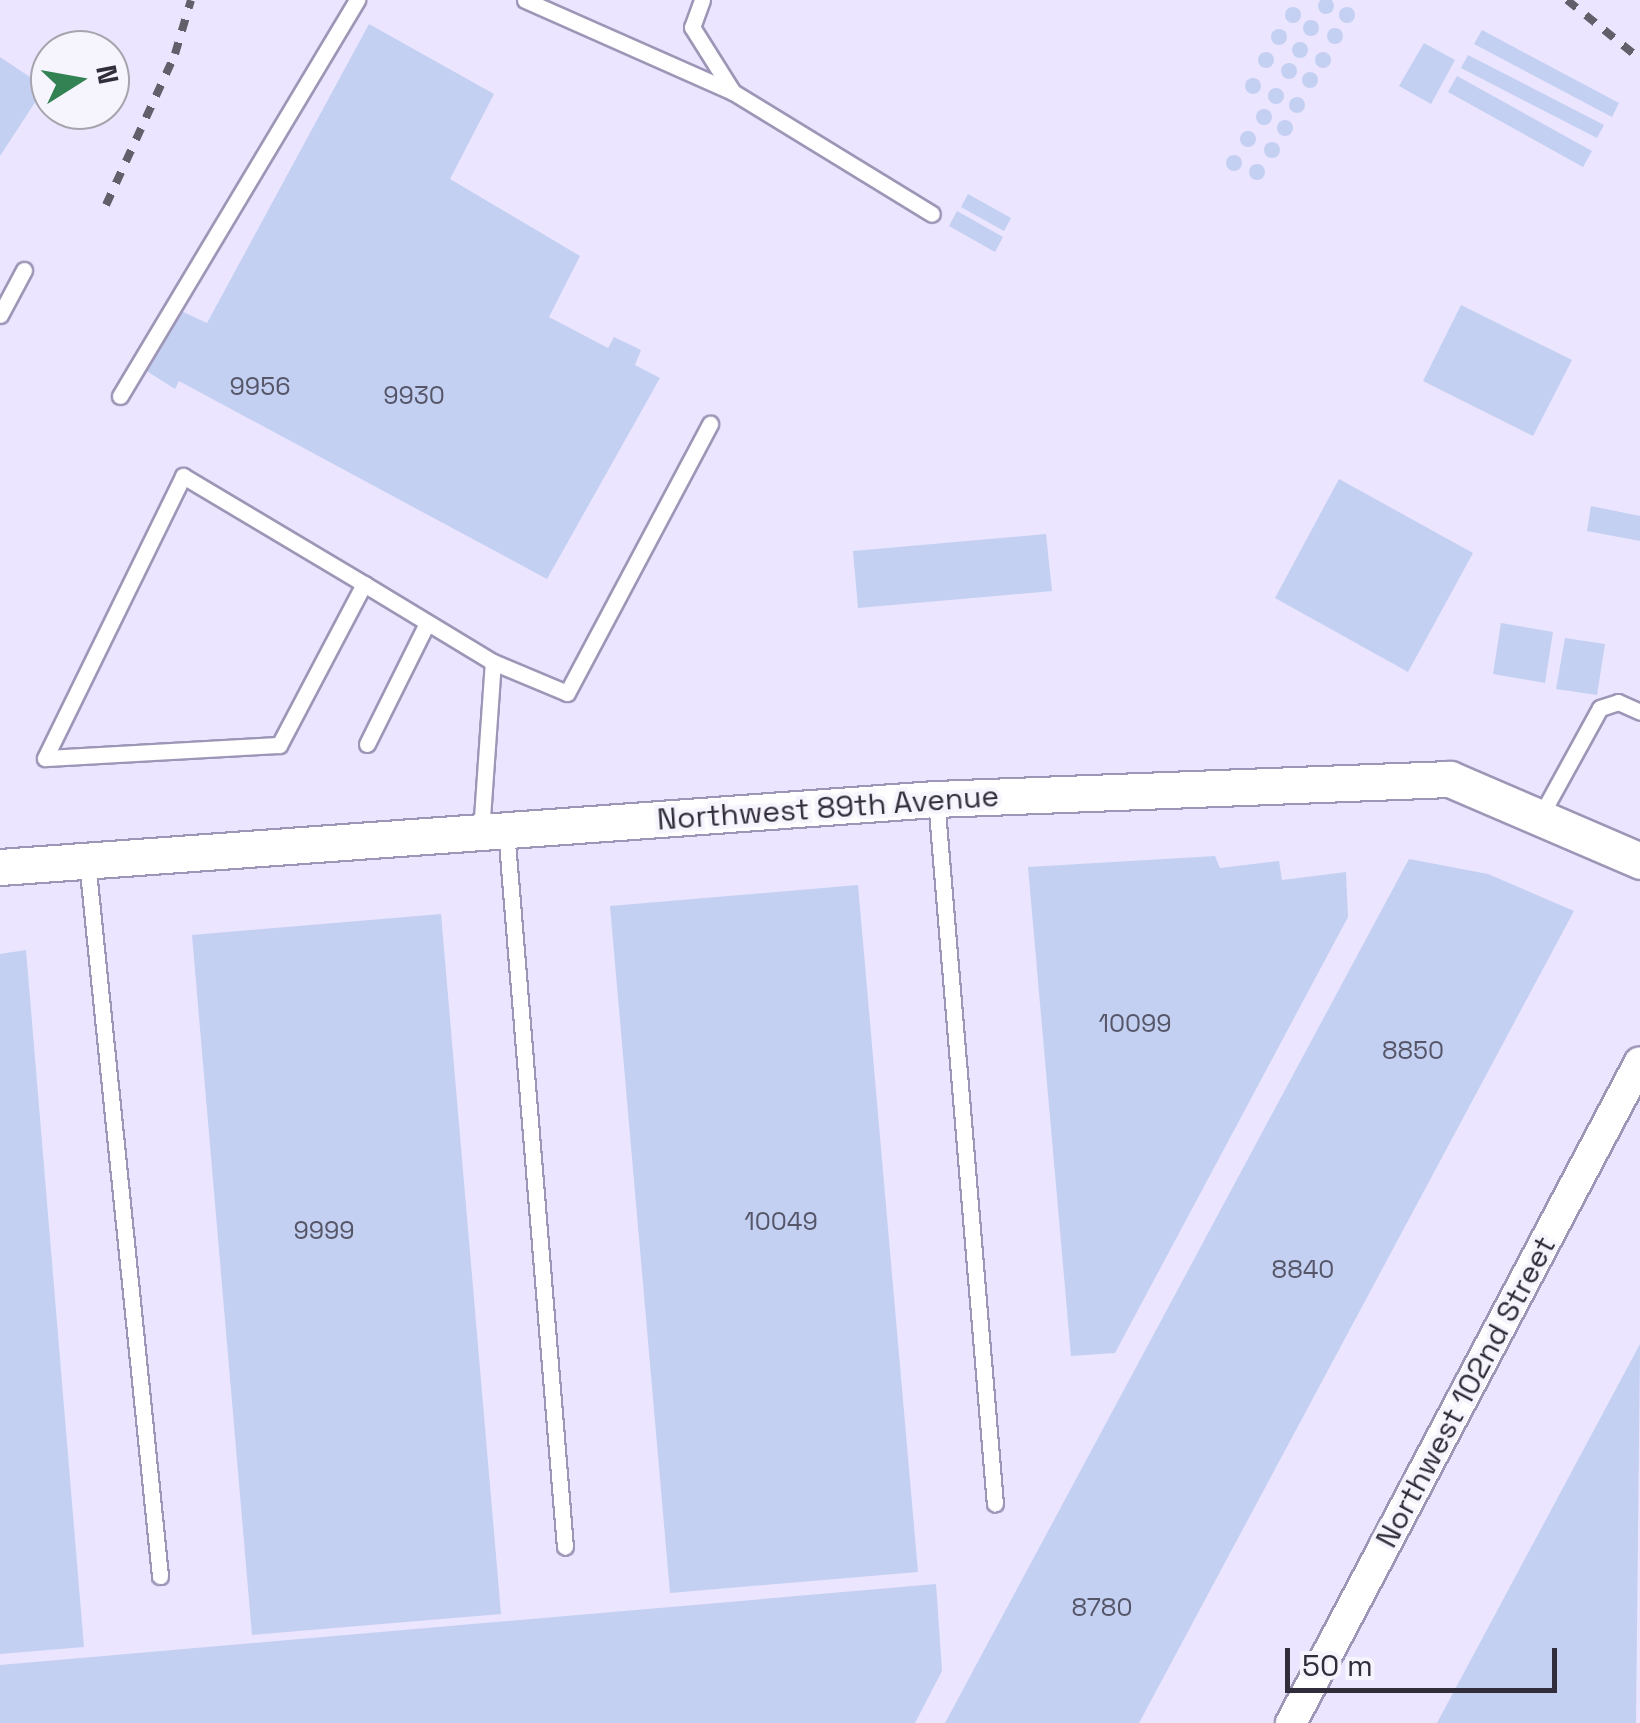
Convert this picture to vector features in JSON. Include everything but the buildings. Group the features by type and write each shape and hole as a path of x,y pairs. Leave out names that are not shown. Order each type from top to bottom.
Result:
{"street":[{"name":"Northwest 89th Avenue","path":"0,868 936,798 1450,779 1640,860"},
{"name":"Northwest 102nd Street","path":"1291,1723 1640,1062"}],"lane":[{"path":"120,396 356,0"},
{"path":"525,0 733,92 932,214"},
{"path":"702,0 692,27 733,92"},
{"path":"0,315 24,270"},
{"path":"364,584 279,745 45,758 183,476 364,584 427,623 493,662 568,693 710,424"},
{"path":"367,744 427,623"},
{"path":"493,662 494,831 565,1548"},
{"path":"1540,818 1600,708 1618,702 1640,712"},
{"path":"936,798 995,1504"},
{"path":"87,861 160,1576"}],"shaded area":[{"path":"0,0 1640,0 1640,1723 0,1723"}],"railway":[{"path":"106,205 175,54 191,0"},
{"path":"1567,0 1640,59"}]}
